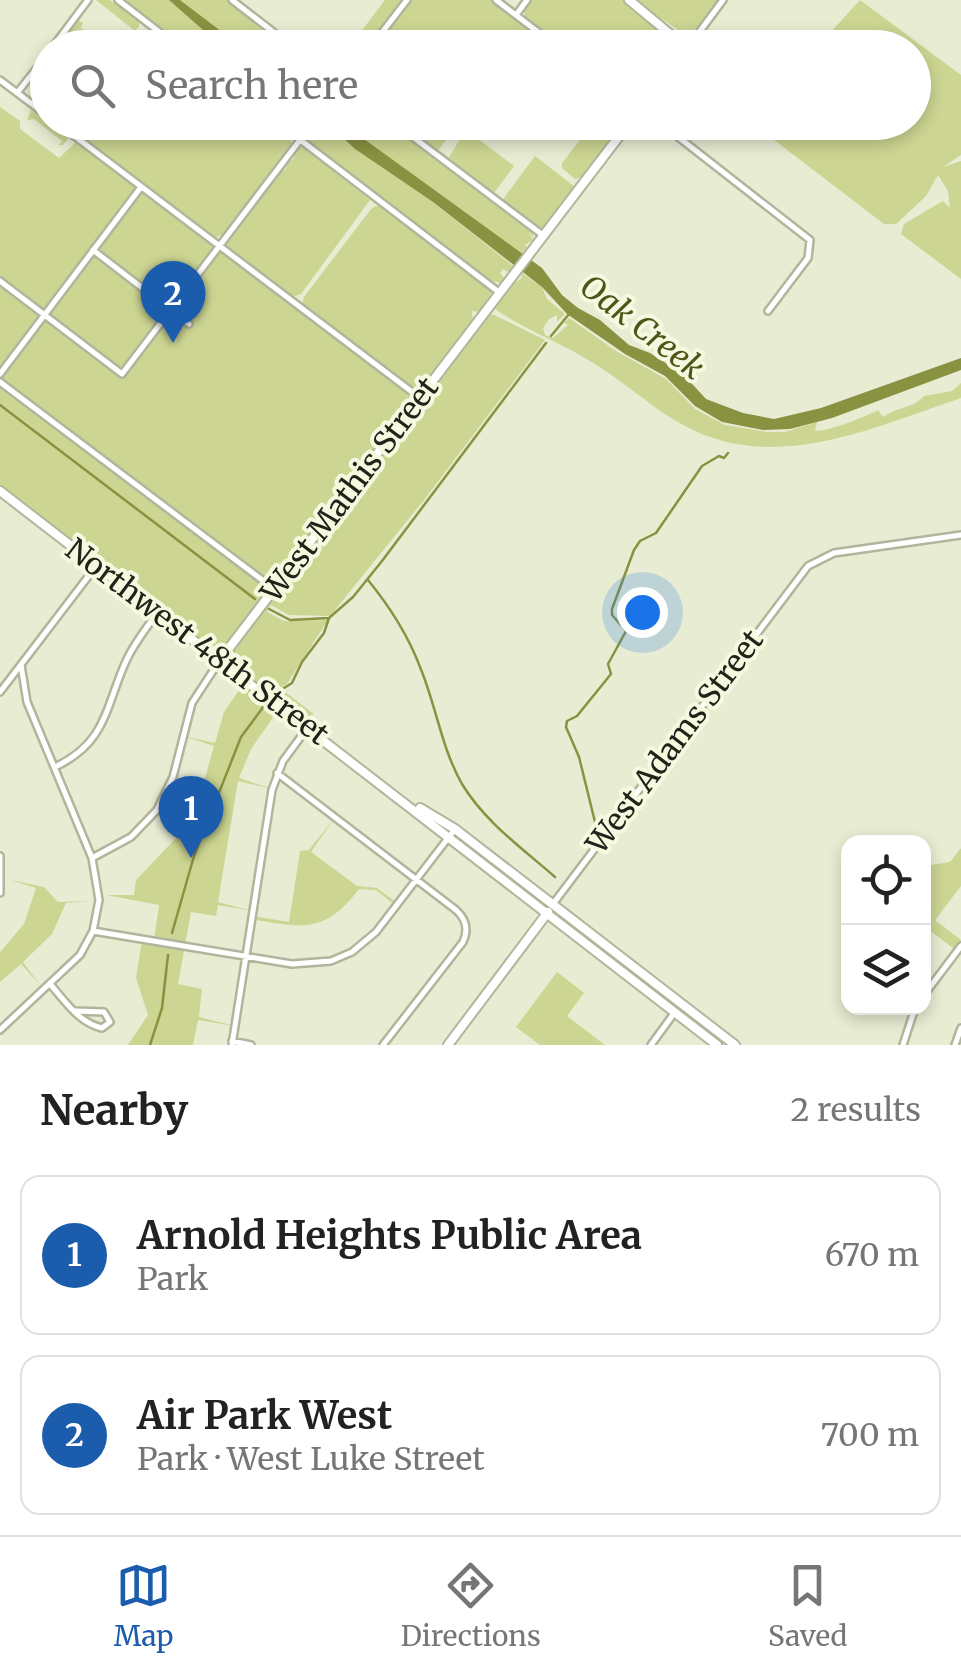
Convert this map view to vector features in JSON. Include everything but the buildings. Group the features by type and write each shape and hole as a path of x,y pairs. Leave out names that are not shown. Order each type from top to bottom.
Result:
{"main road":[{"path":"630,0 668,30"},
{"name":"West Mathis Street","path":"220,660 616,140"},
{"name":"Northwest 48th Street","path":"0,491 394,793 554,904 734,1045"},
{"name":"Northwest 48th Street","path":"452,833 547,913 720,1045"},
{"name":"West Adams Street","path":"448,1045 554,904"}],"street":[{"path":"65,30 88,0"},
{"path":"118,0 157,30"},
{"path":"232,0 271,30"},
{"path":"384,30 407,0"},
{"path":"496,0 536,30"},
{"path":"516,15 527,0"},
{"path":"701,30 724,0"},
{"path":"18,93 30,77"},
{"path":"0,80 30,102"},
{"path":"80,140 420,398"},
{"path":"0,281 122,374 300,140 500,293"},
{"path":"417,140 544,236"},
{"path":"683,140 806,234 812,246 808,258 768,310"},
{"path":"0,374 141,187"},
{"path":"93,250 189,324"},
{"path":"0,382 274,589"},
{"name":"West Adams Street","path":"554,904 808,566 834,553 961,535"},
{"path":"0,692 97,565"},
{"path":"54,767 76,756 96,738 132,649 158,612"},
{"name":"West Mathis Street","path":"92,858 131,838 157,810 173,777 192,703 220,660"},
{"path":"0,1030 76,960 94,931 99,894 92,858 27,702 21,665"},
{"path":"251,1045 232,1043 267,813 278,773 308,727"},
{"path":"278,773 456,910 466,924 464,940 383,1045"},
{"path":"94,931 304,965 341,957 369,939 452,833"},
{"path":"0,856 0,893"},
{"path":"931,985 961,946"},
{"path":"952,957 961,964"},
{"path":"50,984 75,1011 96,1027 106,1027 110,1022 104,1012 75,1011"},
{"path":"651,1045 675,1012"},
{"path":"904,1045 914,1015"},
{"path":"955,1045 961,1028"}],"shaded area":[{"path":"96,0 110,0 139,22 134,30"},
{"path":"120,0 169,0 203,30 160,30"},
{"path":"169,0 180,0 220,30 203,30"},
{"path":"180,0 227,0 267,30 220,30"},
{"path":"385,0 403,0 379,30 362,30"},
{"path":"409,0 491,0 529,28 529,30 386,30"},
{"path":"530,0 623,0 663,30 541,30 525,18 524,9"},
{"path":"633,0 718,0 698,27 678,30"},
{"path":"860,0 900,30 833,30"},
{"path":"78,20 83,23 84,30 70,30"},
{"path":"931,53 961,75 961,155 943,167 961,161 961,279 901,234 904,224 943,201 950,208 948,191 938,175 926,196 896,224 884,224 774,140 931,140"},
{"path":"0,107 20,121 20,129 30,140 59,158 80,140 420,398 274,589 0,382"},
{"path":"84,140 290,140 224,234 214,238"},
{"path":"303,140 345,140 433,202 513,266 500,273 504,278 501,283 488,280"},
{"name":"Oak Creek","path":"345,140 365,140 542,268 562,295 629,345 683,374 706,399 743,413 774,419 821,408 961,358 961,370 832,418 790,429 763,430 722,422 695,406 665,376 567,314 542,287 433,202"},
{"path":"365,140 410,140 532,232 535,240 528,230 533,240 521,254"},
{"path":"422,140 446,140 438,151"},
{"path":"459,140 480,140 514,166 494,193 448,159"},
{"path":"580,140 611,140 585,176 575,179 562,168"},
{"path":"298,147 370,200 301,294 292,297 226,246 227,238 278,173 286,169"},
{"path":"535,156 575,187 543,228 533,225 504,202"},
{"path":"378,205 492,292 481,312 472,311 473,323 418,390 404,384 302,306 304,297"},
{"path":"522,273 542,287 547,299 565,314 557,322 557,315 549,319 543,328 545,335 553,338 568,325 564,323 569,318 666,379 695,409 725,425 785,432 817,422 815,431 878,410 883,417 924,396 952,391 961,383 961,398 822,442 752,446 717,439 683,425 588,360 495,309"},
{"path":"492,314 545,340 330,616 289,615 271,605 267,612 284,621 328,620 287,684 274,691 285,692 314,714 303,719 234,666 234,650 484,319"},
{"path":"0,386 263,586 265,596 224,649 211,648 0,487"},
{"path":"246,680 281,706 251,749 239,778 272,789 238,781 218,902 252,911 218,905 216,916 191,912 178,984 202,989 199,1017 235,1026 198,1020 193,1045 128,1045 148,1015 136,978 142,940 154,941 159,905 106,895 134,895 136,880 178,836 196,806 167,792 198,803 214,746 183,736 215,743 224,712"},
{"path":"335,817 311,852 357,886 377,888 396,906 376,890 359,889 347,904 323,921 299,925 251,919 252,916 289,922 300,851 309,850"},
{"path":"961,848 961,886 935,920 961,940 957,951 931,931 931,865 950,862"},
{"path":"10,880 44,887 58,902 93,901 66,903 52,934 23,962 40,985 21,964 0,982 0,952 24,924 36,888"},
{"path":"557,972 584,993 567,1016 605,1045 540,1045 516,1027"}],"waterway":[{"path":"551,336 569,314"},
{"path":"276,693 292,683 324,633 329,618 353,597 382,561 546,343"},
{"path":"0,405 255,599"},
{"path":"596,826 567,721 577,716 611,674 608,664 626,631 612,615 612,609 634,550 640,541 656,533 702,466 728,453"},
{"path":"368,580 398,622 415,655 462,784 493,822 555,877"},
{"path":"269,609 290,620 329,618"},
{"path":"172,933 194,856 241,737 264,706"},
{"path":"150,1045 162,1008 168,955"}],"place":[{"name":"Air Park West","path":"173,343"},
{"name":"Arnold Heights Public Area","path":"191,858"}]}
